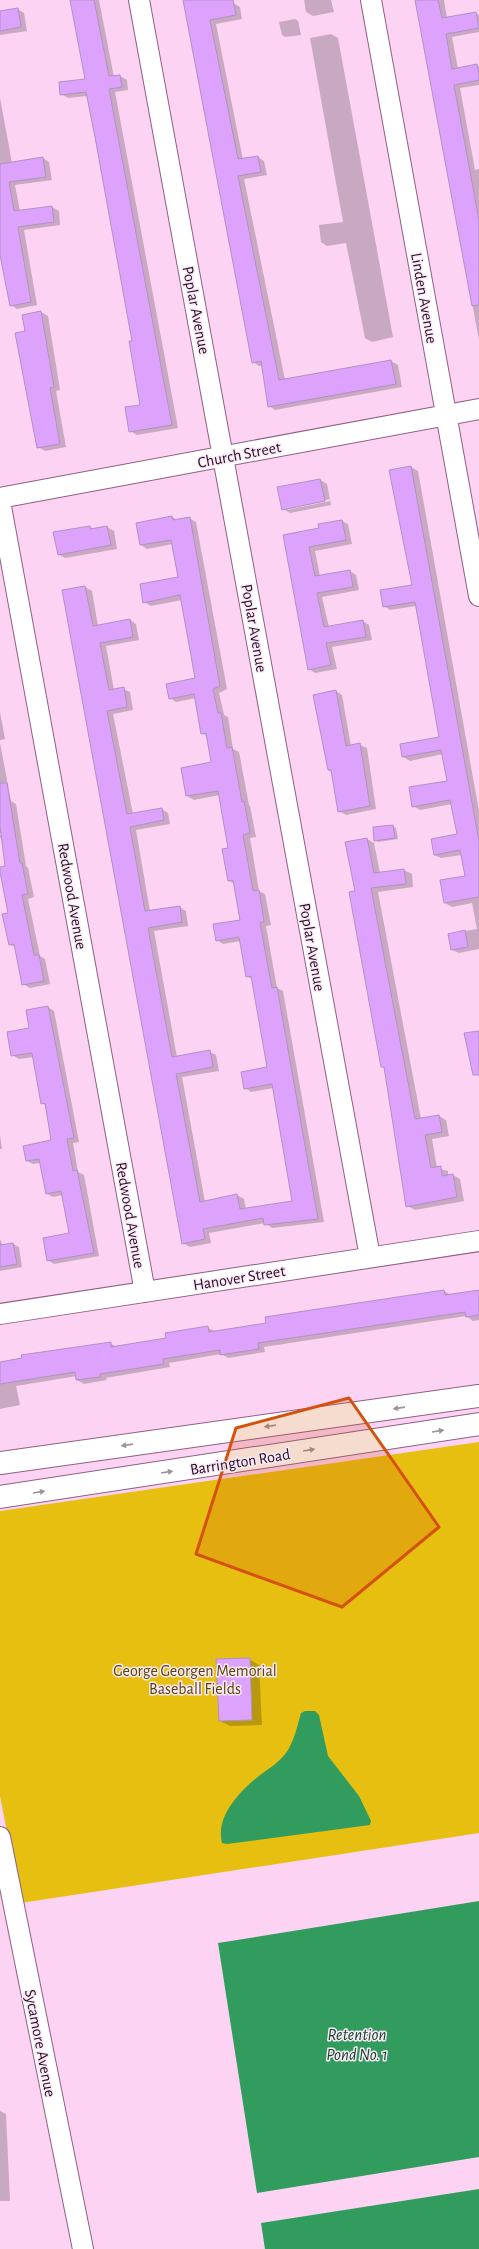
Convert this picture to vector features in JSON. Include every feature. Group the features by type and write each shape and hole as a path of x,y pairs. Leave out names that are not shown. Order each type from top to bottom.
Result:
{"main road":[{"name":"Barrington Road","path":"0,1463 479,1396"},
{"name":"Barrington Road","path":"0,1498 479,1424"}],"street":[{"name":"Poplar Avenue","path":"139,0 370,1257"},
{"name":"Linden Avenue","path":"370,0 479,596"},
{"name":"Church Street","path":"0,498 479,409"},
{"name":"Redwood Avenue","path":"0,501 145,1292"},
{"name":"Hanover Street","path":"0,1314 370,1257 479,1242"},
{"name":"Sycamore Avenue","path":"0,1837 83,2249"}],"highlighted area":[{"path":"349,1398 439,1527 342,1607 196,1554 236,1428"}],"green space":[{"name":"George Georgen Memorial Baseball Fields","path":"479,1442 479,1833 21,1903 0,1796 0,1511"}],"water":[{"path":"305,1711 315,1711 319,1715 328,1756 359,1796 371,1821 370,1825 227,1844 222,1843 222,1823 231,1804 245,1788 277,1763 286,1753 297,1729 301,1713"},
{"name":"Retention Pond No. 1","path":"479,1901 479,2157 257,2193 218,1943"},
{"path":"479,2189 479,2249 265,2249 261,2223"}],"building":[{"path":"70,0 94,0 109,76 120,75 122,87 109,89 172,425 129,432 125,407 140,405 129,341 132,341 86,92 60,95 59,82 85,79"},
{"path":"183,0 233,0 236,15 210,20 238,159 258,156 261,172 238,176 279,380 391,360 396,384 268,407 261,361 252,363"},
{"path":"415,0 438,0 442,18 476,12 479,28 446,34 452,69 477,64 479,74 479,80 454,85 479,220 479,305 472,306"},
{"path":"18,8 21,27 0,31 0,11"},
{"path":"43,157 46,177 9,182 14,211 52,206 54,222 18,227 31,302 10,306 0,255 0,164"},
{"path":"41,311 54,387 50,388 60,444 37,448 15,333 25,331 22,315"},
{"path":"411,466 479,841 479,897 444,903 440,880 465,876 460,850 434,855 431,839 457,834 450,800 412,807 409,787 447,781 441,750 402,757 400,744 439,737 415,602 383,607 380,590 412,585 389,470"},
{"path":"320,479 325,501 282,510 277,487"},
{"path":"172,516 173,520 190,517 220,686 213,689 218,713 221,713 227,748 232,747 242,802 244,801 250,833 243,835 253,891 259,890 264,922 260,923 272,988 277,987 318,1219 264,1225 263,1218 203,1229 205,1239 182,1244 62,590 85,586 93,626 130,619 133,637 100,643 109,690 124,687 127,707 107,711 127,814 162,808 164,820 130,827 145,911 180,906 182,922 148,928 172,1057 210,1050 213,1067 176,1074 200,1202 237,1194 240,1209 292,1201 272,1084 244,1089 241,1072 267,1067 251,976 246,977 239,937 216,941 213,924 240,920 233,880 228,881 222,849 228,848 218,791 186,796 181,768 211,762 206,733 201,734 194,694 169,699 166,684 195,678 180,595 143,603 140,584 178,577 171,540 140,545 136,523"},
{"path":"342,520 346,540 309,547 315,576 350,570 353,587 317,593 324,627 363,620 366,637 326,643 331,665 308,670 283,535 319,528 318,524"},
{"path":"90,526 90,529 107,526 111,545 58,555 53,532"},
{"path":"336,690 346,746 360,743 370,806 338,812 331,770 328,770 313,695"},
{"path":"0,783 7,783 20,863 22,863 28,894 22,895 34,955 39,955 44,981 22,985 14,944 9,945 2,914 8,913 0,872 0,867 5,866 0,826"},
{"path":"393,825 395,838 374,841 373,827"},
{"path":"367,838 374,873 404,869 406,884 371,888 415,1119 439,1115 442,1132 425,1135 431,1168 441,1166 442,1176 453,1174 457,1197 406,1207 384,1067 381,1067 349,892 355,891 345,842"},
{"path":"465,930 468,947 451,950 448,934"},
{"path":"48,1006 74,1138 67,1139 73,1171 77,1170 94,1253 47,1261 43,1238 69,1233 61,1191 46,1194 39,1159 26,1161 23,1146 51,1140 45,1103 41,1104 32,1053 11,1056 7,1032 29,1028 26,1010"},
{"path":"479,1031 479,1075 473,1075 464,1033"},
{"path":"13,1243 17,1264 0,1267 0,1245"},
{"path":"444,1290 445,1295 479,1290 479,1315 466,1317 465,1312 258,1343 259,1349 220,1355 220,1350 163,1359 164,1364 100,1374 100,1377 76,1380 75,1372 0,1384 0,1362 22,1358 21,1355 111,1342 111,1347 166,1338 165,1333 208,1326 209,1332 266,1323 265,1317"},
{"path":"250,1658 252,1720 219,1721 216,1659"}]}
